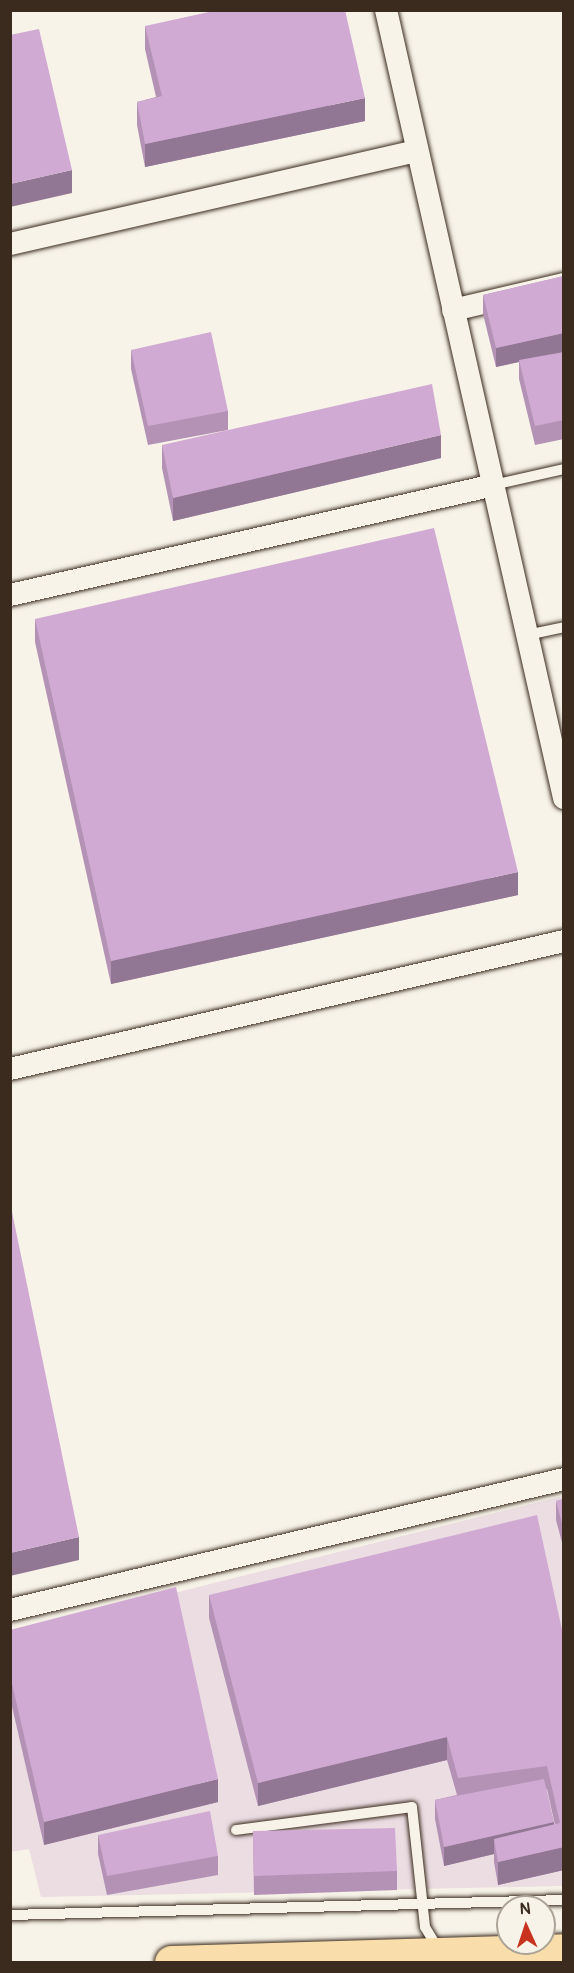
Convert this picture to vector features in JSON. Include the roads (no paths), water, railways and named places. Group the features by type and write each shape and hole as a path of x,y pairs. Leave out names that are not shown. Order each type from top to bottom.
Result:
{"main road":[{"path":"171,1962 564,1950"}],"street":[{"path":"386,10 564,798"},
{"path":"10,244 417,152"},
{"path":"453,310 564,284"},
{"path":"10,595 493,485"},
{"path":"11,1068 564,941"},
{"path":"10,1610 564,1479"}],"lane":[{"path":"493,485 564,469"},
{"path":"527,635 564,627"},
{"path":"236,1830 412,1807 425,1927 441,1954"},
{"path":"10,1915 564,1900"}]}
